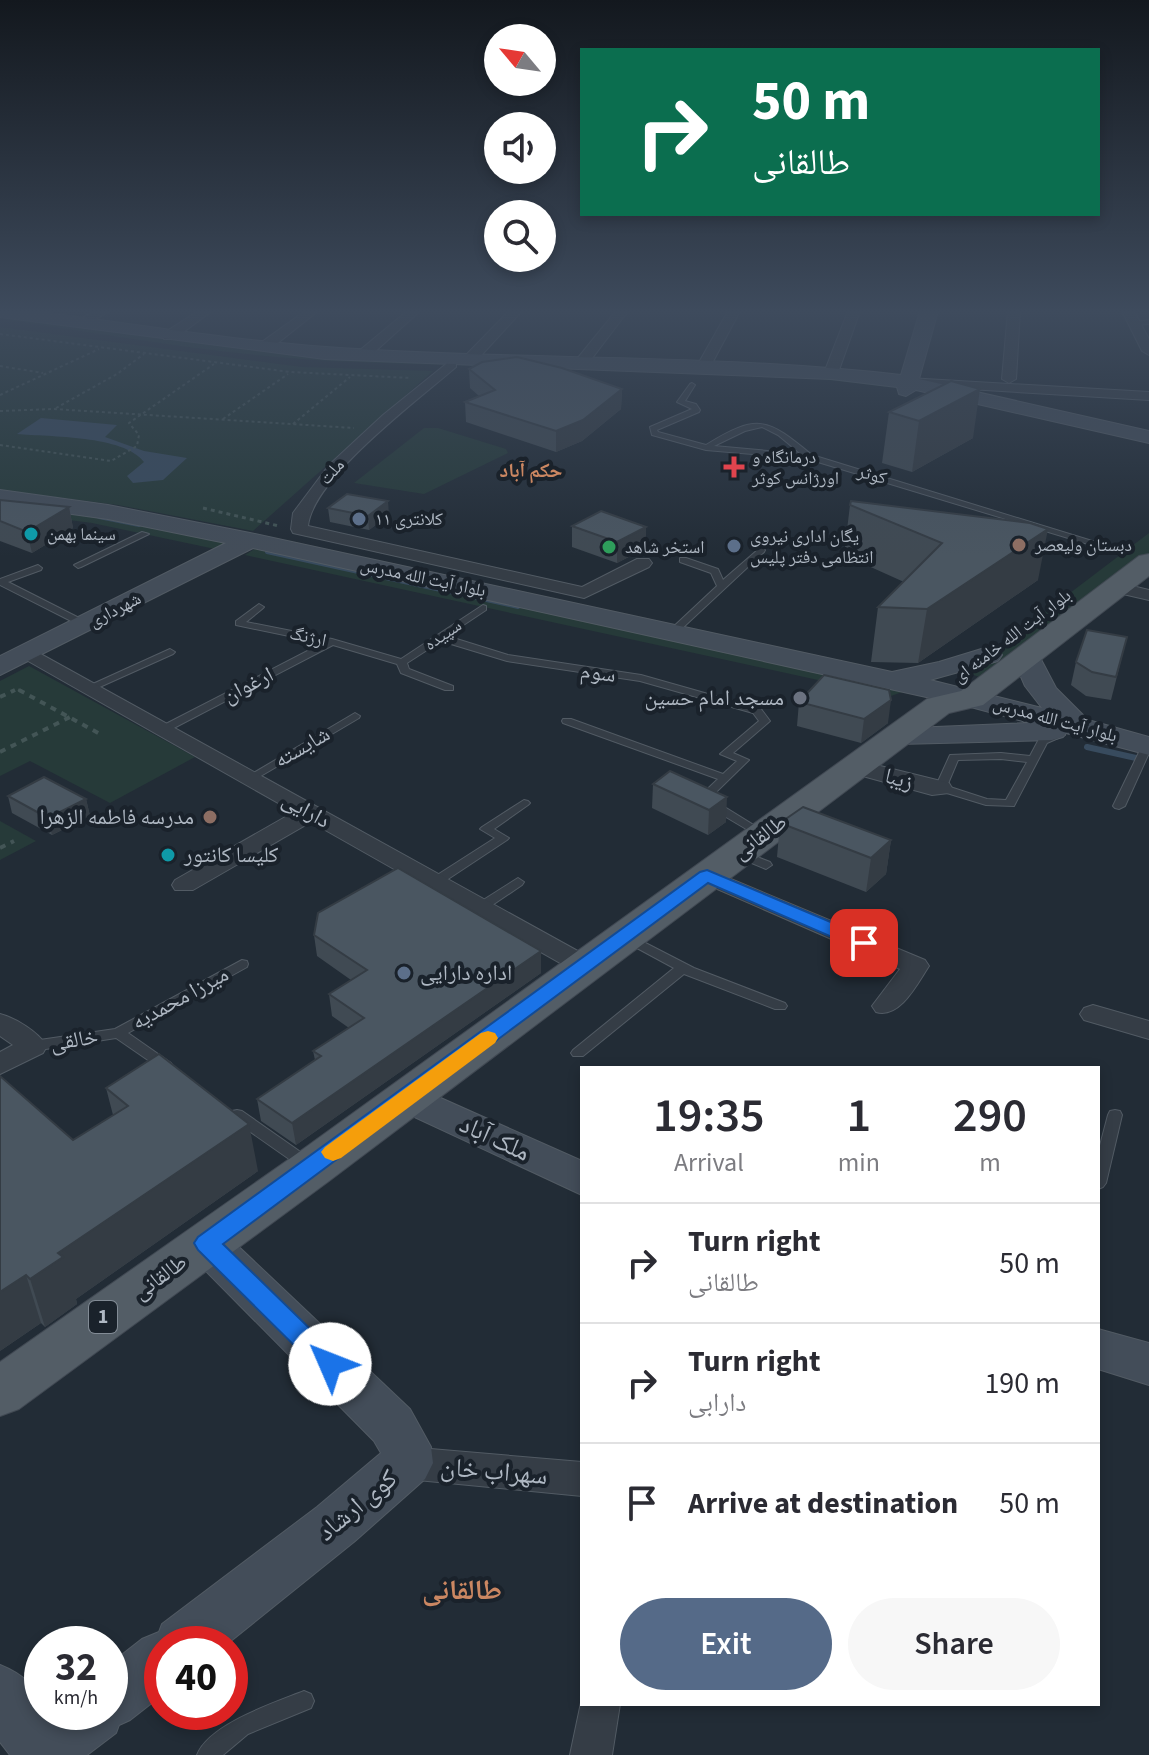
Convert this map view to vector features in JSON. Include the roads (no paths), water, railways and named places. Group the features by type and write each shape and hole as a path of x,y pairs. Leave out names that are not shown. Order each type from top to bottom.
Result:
{"main road":[{"path":"939,393 1149,439"},
{"name":"بلوار آیت الله مدرس","path":"0,497 108,512 483,608 950,698"},
{"name":"بلوار آیت الله مدرس","path":"0,511 239,546 673,632 887,679 1053,732 1141,744"},
{"name":"بلوار آیت الله خامنه ای","path":"950,698 1116,587 1149,532"},
{"name":"شهرداری","path":"0,667 239,546"},
{"name":"بلوار آیت الله خامنه ای","path":"950,698 988,655 1026,645 1136,557"},
{"path":"900,735 1053,732 1049,701 1033,678 1026,645"},
{"path":"887,679 943,670 988,655"},
{"name":"طالقانی","path":"0,1392 312,1168 625,936 743,857 856,767 950,698"},
{"name":"ملک آباد","path":"407,1097 580,1178"},
{"name":"کوی ارشاد","path":"205,1626 336,1524 407,1463 406,1447 392,1425 206,1243"},
{"path":"1100,1350 1149,1364"},
{"path":"128,1686 144,1673"},
{"path":"0,1694 46,1753 73,1730"}],"street":[{"name":"ملت","path":"419,393 357,444 288,526 302,532 584,593 643,563"},
{"path":"1074,393 1149,396"},
{"path":"1116,587 1149,595"},
{"name":"دارایی","path":"28,653 585,966"},
{"name":"زیبا","path":"856,767 941,788"},
{"path":"184,885 311,812"},
{"path":"743,857 916,966 885,1006"},
{"path":"1093,1014 1149,1030"},
{"path":"0,1023 33,1046 0,1064"},
{"name":"سهراب خان","path":"407,1463 580,1479"},
{"path":"591,1755 600,1706"}],"lane":[{"name":"کوثر","path":"687,393 681,402 696,410 653,429 655,433 706,448 809,457 1136,557"},
{"path":"706,448 757,423 770,424 809,457"},
{"path":"78,565 145,534"},
{"path":"673,632 761,550"},
{"path":"683,560 715,571 722,587"},
{"path":"0,582 38,568"},
{"path":"0,582 86,625"},
{"name":"ارژنگ","path":"259,607 239,623 332,642 402,662 404,671 449,688"},
{"name":"سپیده","path":"402,662 483,608"},
{"name":"سوم","path":"439,637 507,658 641,678 757,711 765,721 725,754 744,760 725,778"},
{"name":"ارغوان","path":"164,729 332,642"},
{"path":"89,688 170,652"},
{"name":"شایسته","path":"250,778 355,716"},
{"path":"567,721 725,778 703,799 743,857"},
{"path":"1032,759 954,757 941,788 986,802 1010,804 1032,759 1053,732"},
{"path":"1119,806 1141,744"},
{"path":"435,882 503,838 486,829 524,803"},
{"path":"481,907 518,882"},
{"path":"625,936 683,968 780,1006"},
{"name":"میرزا محمدیه","path":"118,1033 242,964"},
{"path":"578,1053 683,968"},
{"name":"خالقی","path":"33,1046 118,1033 182,1078"},
{"path":"221,1105 312,1168"},
{"path":"1100,1175 1115,1115"},
{"path":"207,1755 241,1727 304,1701"}],"water":[{"path":"41,418 117,425 105,437 144,451 187,458 163,480 133,483 127,476 144,462 120,447 85,439 17,434"}],"waterway":[{"path":"99,517 139,525"},
{"path":"267,552 518,607"},
{"path":"1087,747 1136,758"}],"place":[{"name":"درمانگاه و اورژانس کوثر","path":"734,467"},
{"name":"کلانتری ۱۱","path":"359,519"},
{"name":"سینما بهمن","path":"31,534"},
{"name":"دبستان ولیعصر","path":"1019,545"},
{"name":"یگان اداری نیروی انتظامی دفتر پلیس","path":"734,546"},
{"name":"استخر شاهد","path":"609,547"},
{"name":"مسجد امام حسین","path":"800,698"},
{"name":"مدرسه فاطمه الزهرا","path":"210,817"},
{"name":"کلیسا کانتور","path":"168,855"},
{"name":"اداره دارایی","path":"404,973"}],"district":[{"name":"حکم آباد","path":"531,471"},
{"name":"طالقانی","path":"462,1590"}]}
